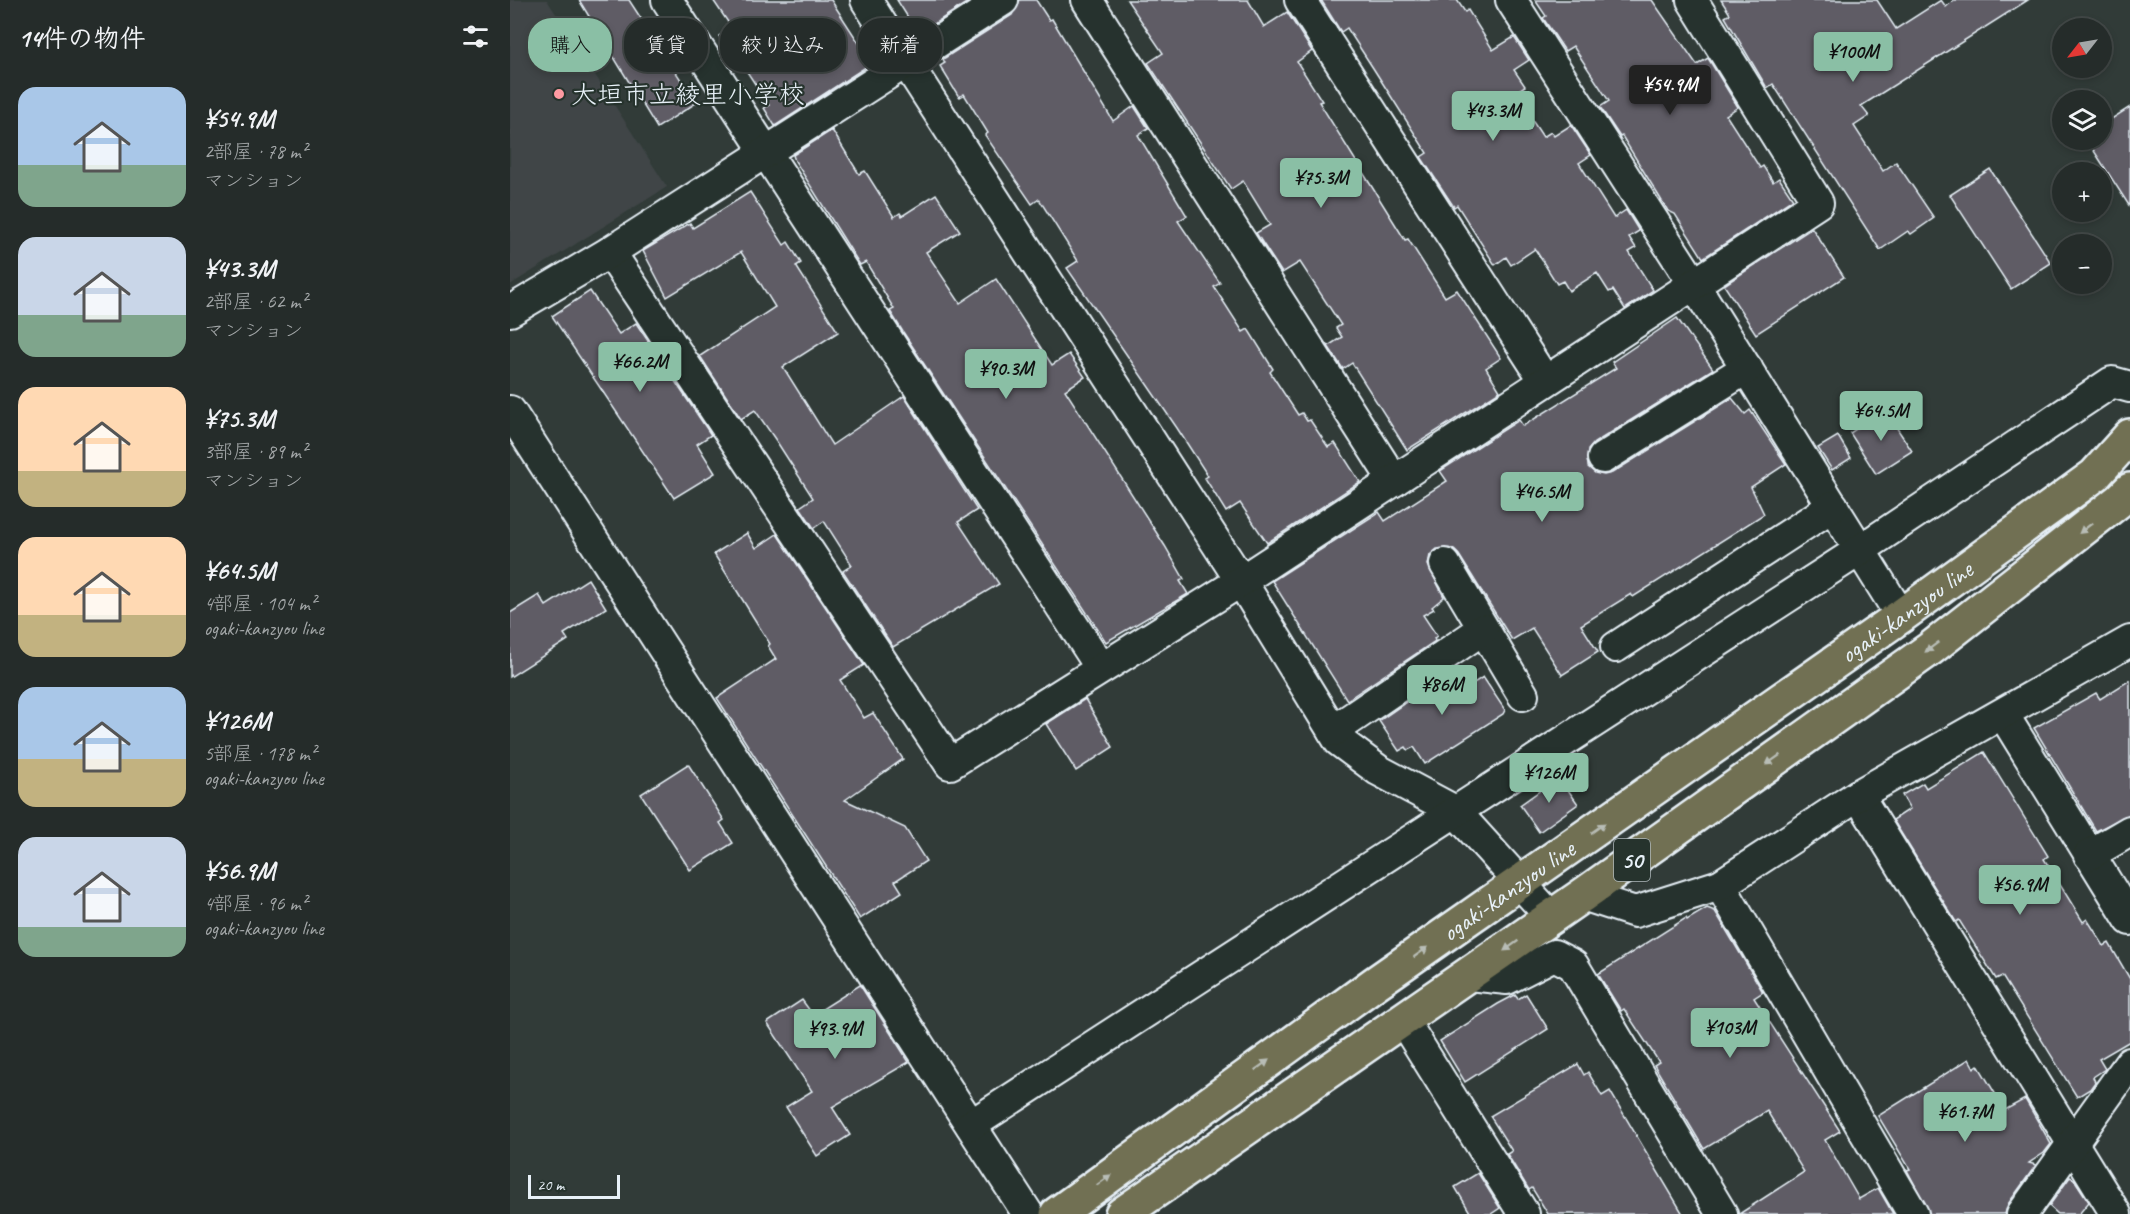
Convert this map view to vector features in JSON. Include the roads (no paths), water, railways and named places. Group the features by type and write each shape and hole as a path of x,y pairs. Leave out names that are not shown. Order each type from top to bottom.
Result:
{"main road":[{"name":"ogaki-kanzyou line","path":"1057,1214 1374,984 1902,616 2095,475 2130,436"},
{"name":"ogaki-kanzyou line","path":"1122,1214 1551,917 1930,649 2130,490"}],"street":[{"path":"667,0 1101,669"},
{"path":"866,0 878,18"},
{"path":"942,39 1003,0"},
{"path":"1087,0 1394,481"},
{"path":"1300,0 1545,381"},
{"path":"1511,0 1694,284 1902,616"},
{"path":"610,252 950,764 1240,581 1818,203 1692,0"},
{"path":"510,311 610,252 890,72"},
{"path":"912,72 1240,581 1339,741 1378,770 1455,811 1551,917"},
{"path":"1603,458 1747,368"},
{"path":"971,1125 1860,549 2112,382 2130,387"},
{"path":"510,411 1028,1214"},
{"path":"1616,647 1833,506"},
{"path":"1445,564 1523,695"},
{"path":"1333,731 1483,629"},
{"path":"1582,895 1635,912 1720,885 1858,795 2130,641"},
{"path":"2003,714 2130,920"},
{"path":"1858,795 2116,1214"},
{"path":"2089,855 2130,831"},
{"path":"1720,885 1913,1214"},
{"path":"1468,975 1508,979 1554,955 1573,965 1722,1214"},
{"path":"1403,1020 1524,1214"},
{"path":"2022,1214 2130,1063"}],"place":[{"name":"大垣市立綾里小学校","path":"559,94"}]}
